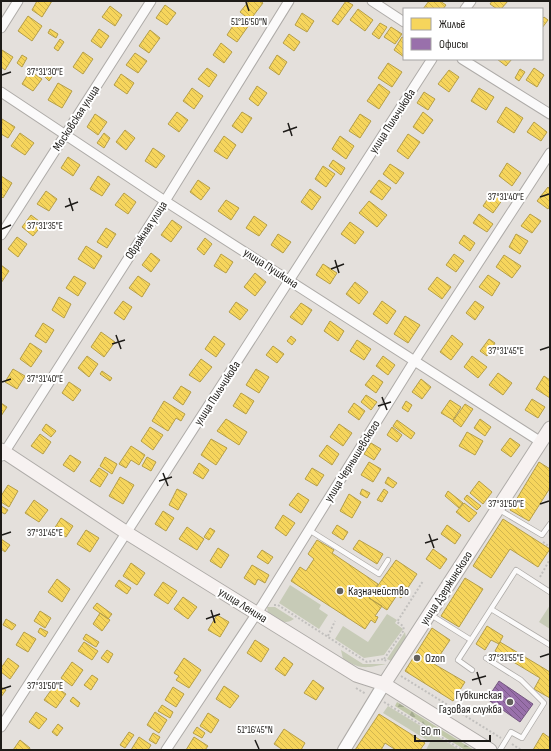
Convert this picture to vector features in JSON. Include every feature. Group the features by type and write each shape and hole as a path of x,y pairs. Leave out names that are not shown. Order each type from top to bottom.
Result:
{"main road":[{"name":"улица Дзержинского","path":"384,684 550,428"},
{"name":"улица Ленина","path":"2,453 127,532 259,609 356,675 384,684 490,750"}],"street":[{"path":"1,28 18,1"},
{"name":"Московская улица","path":"1,235 151,1"},
{"name":"Овражная улица","path":"2,453 165,200 289,1"},
{"path":"372,1 403,21"},
{"name":"улица Пильчикова","path":"1,727 431,60"},
{"path":"464,60 550,114"},
{"name":"улица Пушкина","path":"1,92 165,200 541,442"},
{"name":"улица Чернышевского","path":"166,750 259,609 415,360 550,153"},
{"name":"улица Дзержинского","path":"344,750 384,684"}],"lane":[{"path":"497,509 542,535 550,524"},
{"path":"309,530 379,574 388,560"},
{"path":"472,670 458,660 516,570 550,592"},
{"path":"491,609 550,645"},
{"path":"429,614 471,640"},
{"path":"486,658 521,680 544,703 522,738 511,732 500,750"}],"path":[{"path":"536,583 550,559"},
{"path":"384,659 404,630 403,626 397,622 423,581"},
{"path":"259,609 278,605 367,662 384,659 396,666"},
{"path":"328,636 335,621"}],"green space":[{"path":"290,585 321,605 319,609 328,615 319,629 279,603"},
{"path":"550,605 550,629 539,622"},
{"path":"267,607 275,607 294,619 287,622 281,621 268,613"},
{"path":"387,614 397,620 395,623 403,629 384,655 364,658 335,639 343,626 368,642"},
{"path":"405,632 406,638 391,661 387,659"},
{"path":"341,650 363,664 386,664 368,667 354,665 343,659"},
{"path":"397,702 474,750 465,750 395,706"},
{"path":"388,706 460,750 426,750 430,742 383,713"}],"building: Жильё":[{"path":"37,1 52,1 42,17 32,10"},
{"path":"249,1 260,1 263,3 250,20 240,12"},
{"path":"346,1 353,5 338,25 332,21"},
{"path":"429,1 440,1 446,5 444,8 424,8"},
{"path":"492,1 508,1 502,8 496,8 490,4"},
{"path":"165,5 176,13 167,25 156,18"},
{"path":"110,6 122,15 115,26 102,17"},
{"path":"358,9 373,20 365,31 350,20"},
{"path":"302,13 314,21 307,32 295,25"},
{"path":"28,16 42,26 32,41 18,31"},
{"path":"544,17 548,20 543,27"},
{"path":"238,18 249,25 237,42 227,35"},
{"path":"380,23 387,27 379,39 372,34"},
{"path":"391,27 402,34 395,44 384,37"},
{"path":"50,29 58,34 56,38 48,33"},
{"path":"99,29 109,36 101,48 91,41"},
{"path":"150,30 160,38 149,53 139,46"},
{"path":"289,34 300,42 294,51 283,43"},
{"path":"402,37 403,38 403,56 394,50"},
{"path":"60,39 64,42 58,51 54,48"},
{"path":"221,43 232,52 224,63 213,55"},
{"path":"2,50 13,57 5,70 1,67"},
{"path":"83,52 93,59 83,74 73,67"},
{"path":"135,53 147,61 138,73 126,65"},
{"path":"22,55 27,58 22,67 17,63"},
{"path":"277,55 287,62 279,75 269,68"},
{"path":"498,60 511,60 506,66"},
{"path":"388,63 402,72 392,87 378,78"},
{"path":"51,68 56,71 49,81 45,77"},
{"path":"207,68 217,75 209,87 198,79"},
{"path":"534,68 544,75 537,87 526,80"},
{"path":"520,69 525,72 519,81 515,78"},
{"path":"449,70 459,77 449,92 438,84"},
{"path":"30,71 42,79 33,91 22,84"},
{"path":"121,74 134,83 127,94 114,85"},
{"path":"58,83 72,91 62,108 48,100"},
{"path":"379,84 390,92 379,109 367,101"},
{"path":"257,86 267,93 258,106 249,99"},
{"path":"192,88 203,96 194,109 183,101"},
{"path":"479,88 494,97 486,110 471,101"},
{"path":"424,92 435,99 428,110 417,103"},
{"path":"506,107 523,118 514,133 497,122"},
{"path":"177,112 188,120 179,132 168,124"},
{"path":"242,112 252,118 242,133 232,126"},
{"path":"423,112 433,120 423,134 413,127"},
{"path":"95,114 107,122 98,135 87,127"},
{"path":"360,114 371,121 360,138 349,131"},
{"path":"2,119 15,127 8,138 1,134"},
{"path":"534,122 547,132 541,141 527,132"},
{"path":"125,130 135,138 126,150 116,142"},
{"path":"20,133 34,143 25,155 11,146"},
{"path":"104,133 110,138 104,148 97,143"},
{"path":"408,134 420,142 408,159 397,151"},
{"path":"224,136 236,145 227,159 214,151"},
{"path":"340,136 354,146 346,159 332,149"},
{"path":"153,148 165,156 156,168 145,161"},
{"path":"68,157 80,165 73,176 61,168"},
{"path":"333,160 345,168 341,175 329,166"},
{"path":"507,163 521,173 512,186 499,176"},
{"path":"390,164 404,173 396,184 383,174"},
{"path":"323,166 335,174 326,187 315,179"},
{"path":"1,176 12,183 3,198 1,196"},
{"path":"98,176 110,184 102,196 90,189"},
{"path":"198,180 210,188 201,200 190,192"},
{"path":"379,180 391,188 382,200 370,192"},
{"path":"548,187 550,189 550,206 548,209 537,201"},
{"path":"310,189 321,197 312,210 301,202"},
{"path":"46,191 57,199 49,211 37,204"},
{"path":"493,191 503,199 493,213 483,206"},
{"path":"124,193 136,202 128,214 115,205"},
{"path":"226,200 239,208 231,220 218,211"},
{"path":"369,201 387,215 377,227 359,213"},
{"path":"479,214 493,224 487,232 473,223"},
{"path":"530,214 541,221 532,233 521,226"},
{"path":"31,215 43,224 33,236 22,227"},
{"path":"254,216 267,225 259,236 246,228"},
{"path":"172,220 182,227 171,242 161,235"},
{"path":"350,222 364,232 355,244 341,234"},
{"path":"106,228 116,234 107,248 97,242"},
{"path":"278,234 291,242 283,253 271,245"},
{"path":"516,234 528,241 520,254 509,247"},
{"path":"464,235 475,243 470,251 459,243"},
{"path":"17,237 27,244 18,257 8,249"},
{"path":"205,238 212,244 204,255 197,249"},
{"path":"86,246 102,256 94,269 78,259"},
{"path":"151,253 160,260 151,272 142,265"},
{"path":"221,254 233,262 226,273 214,266"},
{"path":"454,254 464,261 456,272 446,265"},
{"path":"504,255 521,266 512,278 496,267"},
{"path":"323,264 337,273 330,284 316,275"},
{"path":"1,265 9,271 1,283"},
{"path":"255,273 266,282 255,296 244,287"},
{"path":"488,275 500,283 492,296 479,287"},
{"path":"74,276 86,283 78,296 66,288"},
{"path":"138,276 150,284 142,297 129,288"},
{"path":"437,277 451,287 442,299 428,289"},
{"path":"355,282 368,292 359,304 346,294"},
{"path":"59,297 71,304 64,318 52,310"},
{"path":"123,301 132,307 124,320 114,313"},
{"path":"382,301 396,311 387,324 373,314"},
{"path":"475,301 484,307 475,320 466,313"},
{"path":"236,302 248,310 240,320 229,312"},
{"path":"301,303 312,310 302,325 290,317"},
{"path":"405,316 420,325 408,343 394,334"},
{"path":"330,321 344,331 338,341 324,331"},
{"path":"43,323 54,330 46,343 35,336"},
{"path":"101,332 115,342 104,357 91,347"},
{"path":"452,335 463,344 451,360 440,352"},
{"path":"214,336 225,344 216,357 205,349"},
{"path":"291,336 296,340 292,345 287,341"},
{"path":"489,339 495,343 487,356 480,351"},
{"path":"357,340 371,349 364,360 350,351"},
{"path":"30,343 42,351 31,367 20,359"},
{"path":"273,346 284,354 277,363 266,355"},
{"path":"87,356 98,364 89,377 78,368"},
{"path":"383,356 395,365 388,375 376,366"},
{"path":"472,356 487,367 478,378 464,367"},
{"path":"201,359 212,367 200,382 189,375"},
{"path":"13,369 25,376 17,389 5,382"},
{"path":"256,369 269,377 259,393 246,385"},
{"path":"102,371 112,378 110,381 100,374"},
{"path":"498,373 512,383 503,395 489,385"},
{"path":"373,375 383,382 376,393 365,385"},
{"path":"544,376 550,380 550,398 536,389"},
{"path":"421,379 431,387 422,399 412,392"},
{"path":"69,382 81,390 73,401 62,393"},
{"path":"181,386 191,392 183,405 173,398"},
{"path":"241,393 254,401 246,414 233,406"},
{"path":"366,395 377,402 371,410 361,402"},
{"path":"532,399 545,407 538,418 525,410"},
{"path":"450,400 461,407 453,420 441,413"},
{"path":"164,401 185,414 181,421 176,418 168,431 152,421"},
{"path":"406,401 412,405 408,412 402,408"},
{"path":"1,403 7,407 1,416"},
{"path":"354,403 365,411 359,420 348,412"},
{"path":"465,404 473,409 461,427 453,421"},
{"path":"226,419 247,432 239,445 217,431"},
{"path":"480,419 491,427 485,436 474,428"},
{"path":"397,420 415,433 411,439 393,426"},
{"path":"46,424 56,431 51,437 42,430"},
{"path":"339,424 352,433 343,446 330,437"},
{"path":"150,427 163,435 153,450 141,441"},
{"path":"392,427 402,435 397,442 387,435"},
{"path":"467,432 483,441 475,455 459,446"},
{"path":"40,434 51,442 43,454 31,446"},
{"path":"510,438 520,445 511,457 501,450"},
{"path":"211,439 227,448 216,465 201,455"},
{"path":"371,443 381,449 374,460 364,454"},
{"path":"327,445 339,454 332,465 319,456"},
{"path":"131,446 145,455 139,465 131,460 126,468 119,464"},
{"path":"70,455 81,462 74,472 63,465"},
{"path":"105,457 117,464 112,474 100,466"},
{"path":"147,457 156,462 151,471 142,466"},
{"path":"369,462 381,469 373,482 361,475"},
{"path":"539,462 550,469 550,488 529,521 510,510"},
{"path":"199,463 209,470 203,479 193,473"},
{"path":"99,468 108,474 100,487 90,481"},
{"path":"312,468 324,475 317,486 305,479"},
{"path":"120,477 134,485 123,504 109,496"},
{"path":"388,477 397,483 393,488 385,483"},
{"path":"479,481 492,492 483,504 470,493"},
{"path":"8,485 18,491 9,507 1,502 1,496"},
{"path":"177,489 187,494 178,510 169,505"},
{"path":"362,489 370,493 367,498 360,494"},
{"path":"384,489 388,492 382,502 377,500"},
{"path":"448,491 463,503 459,508 445,496"},
{"path":"298,493 309,500 301,513 289,505"},
{"path":"349,494 361,502 352,518 340,511"},
{"path":"467,495 481,506 477,510 464,499"},
{"path":"34,500 48,510 39,522 25,513"},
{"path":"464,503 477,513 469,522 456,512"},
{"path":"1,506 8,510 5,514 1,512"},
{"path":"163,511 174,518 166,531 155,524"},
{"path":"283,515 295,523 286,536 275,528"},
{"path":"61,518 73,526 66,537 54,529"},
{"path":"503,519 550,549 538,567 510,549 491,578 473,566"},
{"path":"337,525 348,532 343,540 332,533"},
{"path":"447,525 461,535 455,544 441,534"},
{"path":"187,527 204,539 197,550 179,539"},
{"path":"210,528 215,531 209,540 204,537"},
{"path":"86,530 99,538 90,552 77,544"},
{"path":"1,539 10,545 5,552 1,549"},
{"name":"Казначейство","path":"317,540 334,550 332,553 378,584 369,598 382,606 375,616 378,617 375,623 371,620 365,629 291,581 300,567 306,571 314,559 308,554"},
{"path":"359,540 383,554 377,564 353,549"},
{"path":"218,548 229,555 221,568 210,561"},
{"path":"433,549 447,559 440,569 426,559"},
{"path":"262,550 273,557 268,564 257,557"},
{"path":"396,560 417,574 401,598 397,595 387,610 369,598"},
{"path":"131,563 145,573 137,585 123,576"},
{"path":"252,565 269,575 265,583 258,579 255,585 244,578"},
{"path":"465,578 483,589 459,627 441,616"},
{"path":"57,579 70,589 62,602 48,592"},
{"path":"119,580 131,588 127,594 115,586"},
{"path":"163,582 177,591 168,604 154,595"},
{"path":"183,597 197,607 188,619 174,609"},
{"path":"97,603 112,614 108,619 93,608"},
{"path":"40,611 51,618 45,628 34,621"},
{"path":"100,613 110,620 102,631 93,624"},
{"path":"217,615 229,622 220,637 208,630"},
{"path":"6,619 16,625 12,630 3,625"},
{"path":"487,626 503,636 499,644 491,640 485,650 476,644"},
{"path":"40,628 48,632 45,637 38,632"},
{"path":"432,628 450,640 434,664 465,682 453,701 405,671"},
{"path":"24,632 36,639 28,652 16,645"},
{"path":"86,634 99,642 96,647 83,639"},
{"path":"255,640 269,649 261,662 247,653"},
{"path":"84,642 98,651 92,660 78,651"},
{"path":"500,642 550,672 550,698 534,689 540,678 495,651"},
{"path":"107,650 113,654 108,663 101,658"},
{"path":"284,657 293,664 285,676 275,669"},
{"path":"8,658 19,666 10,679 1,672 1,668"},
{"path":"184,658 201,670 189,688 176,680 179,676 174,673"},
{"path":"72,662 83,670 72,686 61,678"},
{"path":"92,675 98,679 91,690 84,685"},
{"path":"313,680 324,688 316,700 304,693"},
{"path":"54,686 66,694 56,708 44,700"},
{"path":"224,686 239,696 230,708 216,699"},
{"path":"1,687 6,690 1,697"},
{"path":"173,687 184,694 176,707 165,700"},
{"path":"73,697 80,703 78,707 70,701"},
{"path":"162,705 173,712 170,718 158,711"},
{"path":"36,712 47,719 39,729 29,722"},
{"path":"155,712 167,720 159,733 147,725"},
{"path":"208,713 219,720 211,733 200,726"},
{"path":"379,714 425,743 420,750 396,750 385,743 381,750 355,750"},
{"path":"58,724 63,728 57,736 52,732"},
{"path":"197,727 205,733 202,738 193,733"},
{"path":"284,729 305,743 301,750 283,750 274,744"},
{"path":"129,732 134,735 125,748 120,745"},
{"path":"153,733 160,737 156,744 149,740"},
{"path":"543,733 550,738 550,750 533,750"},
{"path":"139,737 151,745 148,750 131,750"},
{"path":"194,737 208,746 205,750 186,750"},
{"path":"20,740 30,748 29,750 13,750"}],"building: Офисы":[{"name":"Губкинская Газовая служба","path":"499,681 533,704 520,722 487,699"}],"place":[{"name":"Казначейство","path":"340,591"},
{"name":"Ozon","path":"417,658"},
{"name":"Губкинская Газовая служба","path":"510,702"}]}
